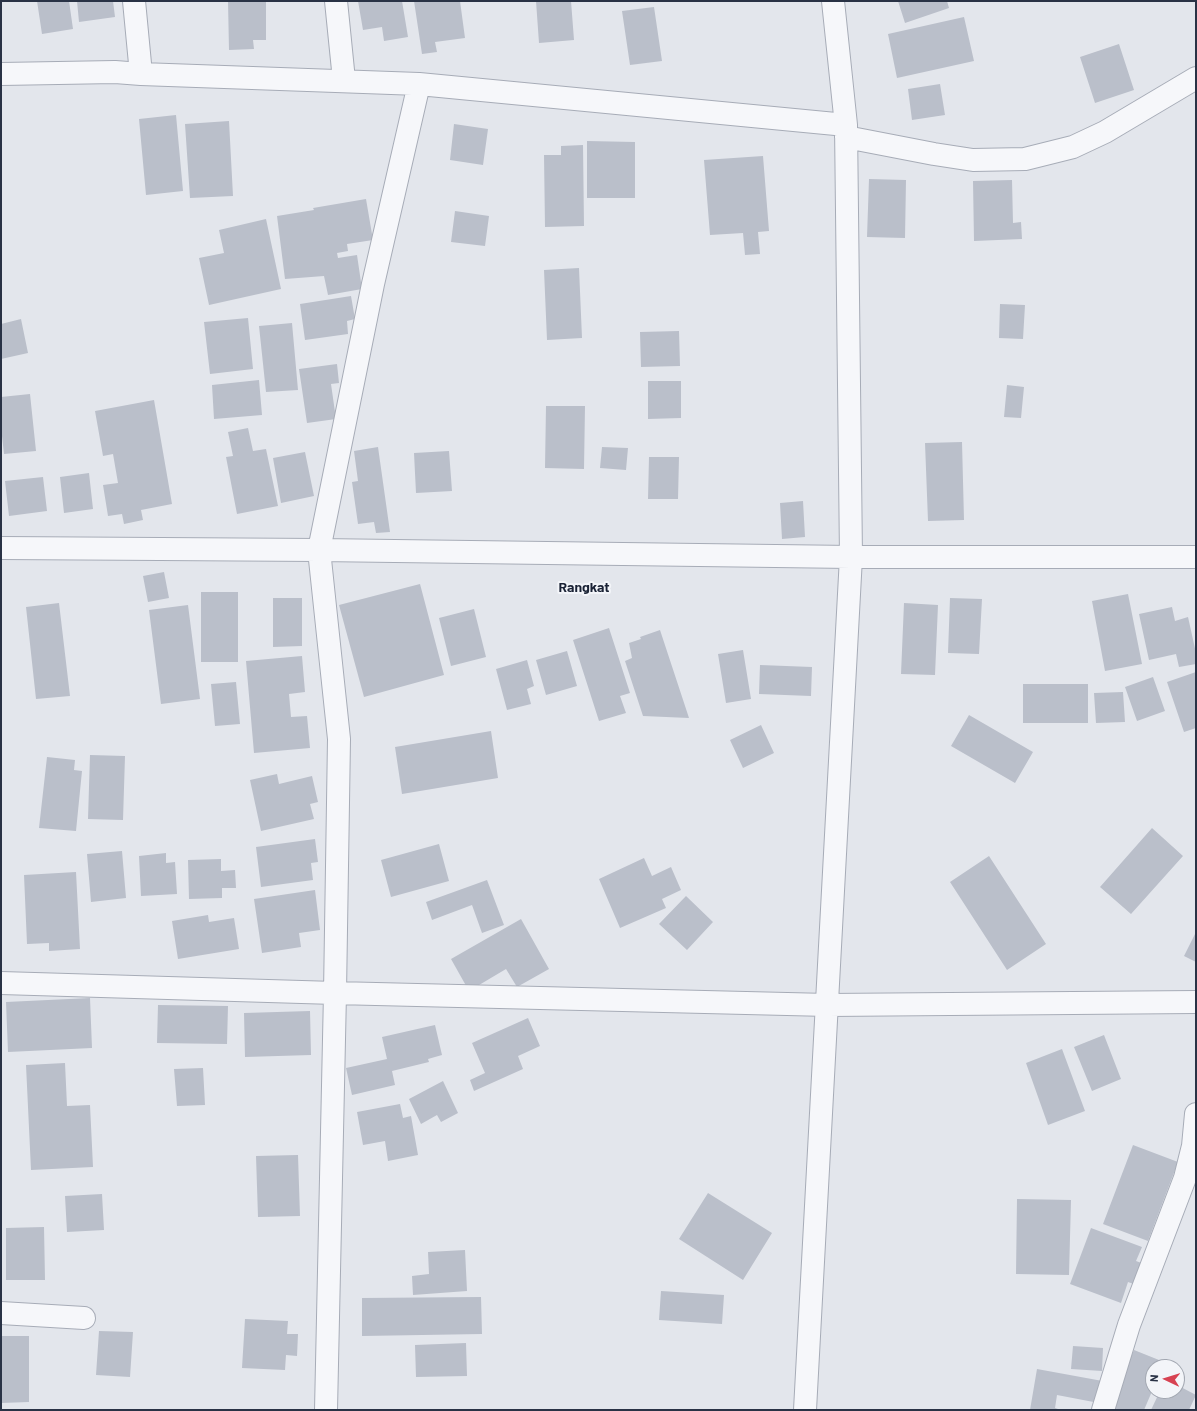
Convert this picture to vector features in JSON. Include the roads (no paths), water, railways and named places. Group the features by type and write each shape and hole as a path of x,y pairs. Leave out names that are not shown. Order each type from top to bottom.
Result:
{"street":[{"path":"134,1 140,74"},
{"path":"336,1 344,80"},
{"path":"805,1410 851,557 846,131 833,1"},
{"path":"1,74 115,72 418,84 846,131 934,154 973,160 1025,159 1072,147 1105,132 1196,78"},
{"path":"326,1410 339,739 319,550 373,284 418,84"},
{"path":"1,548 319,550 851,557 1196,557"},
{"path":"1,983 828,1005 1196,1002"},
{"path":"1103,1410 1130,1325 1186,1178 1193,1146 1196,1114"},
{"path":"1,1313 84,1318"}],"district":[{"name":"Rangkat","path":"584,587"}]}
